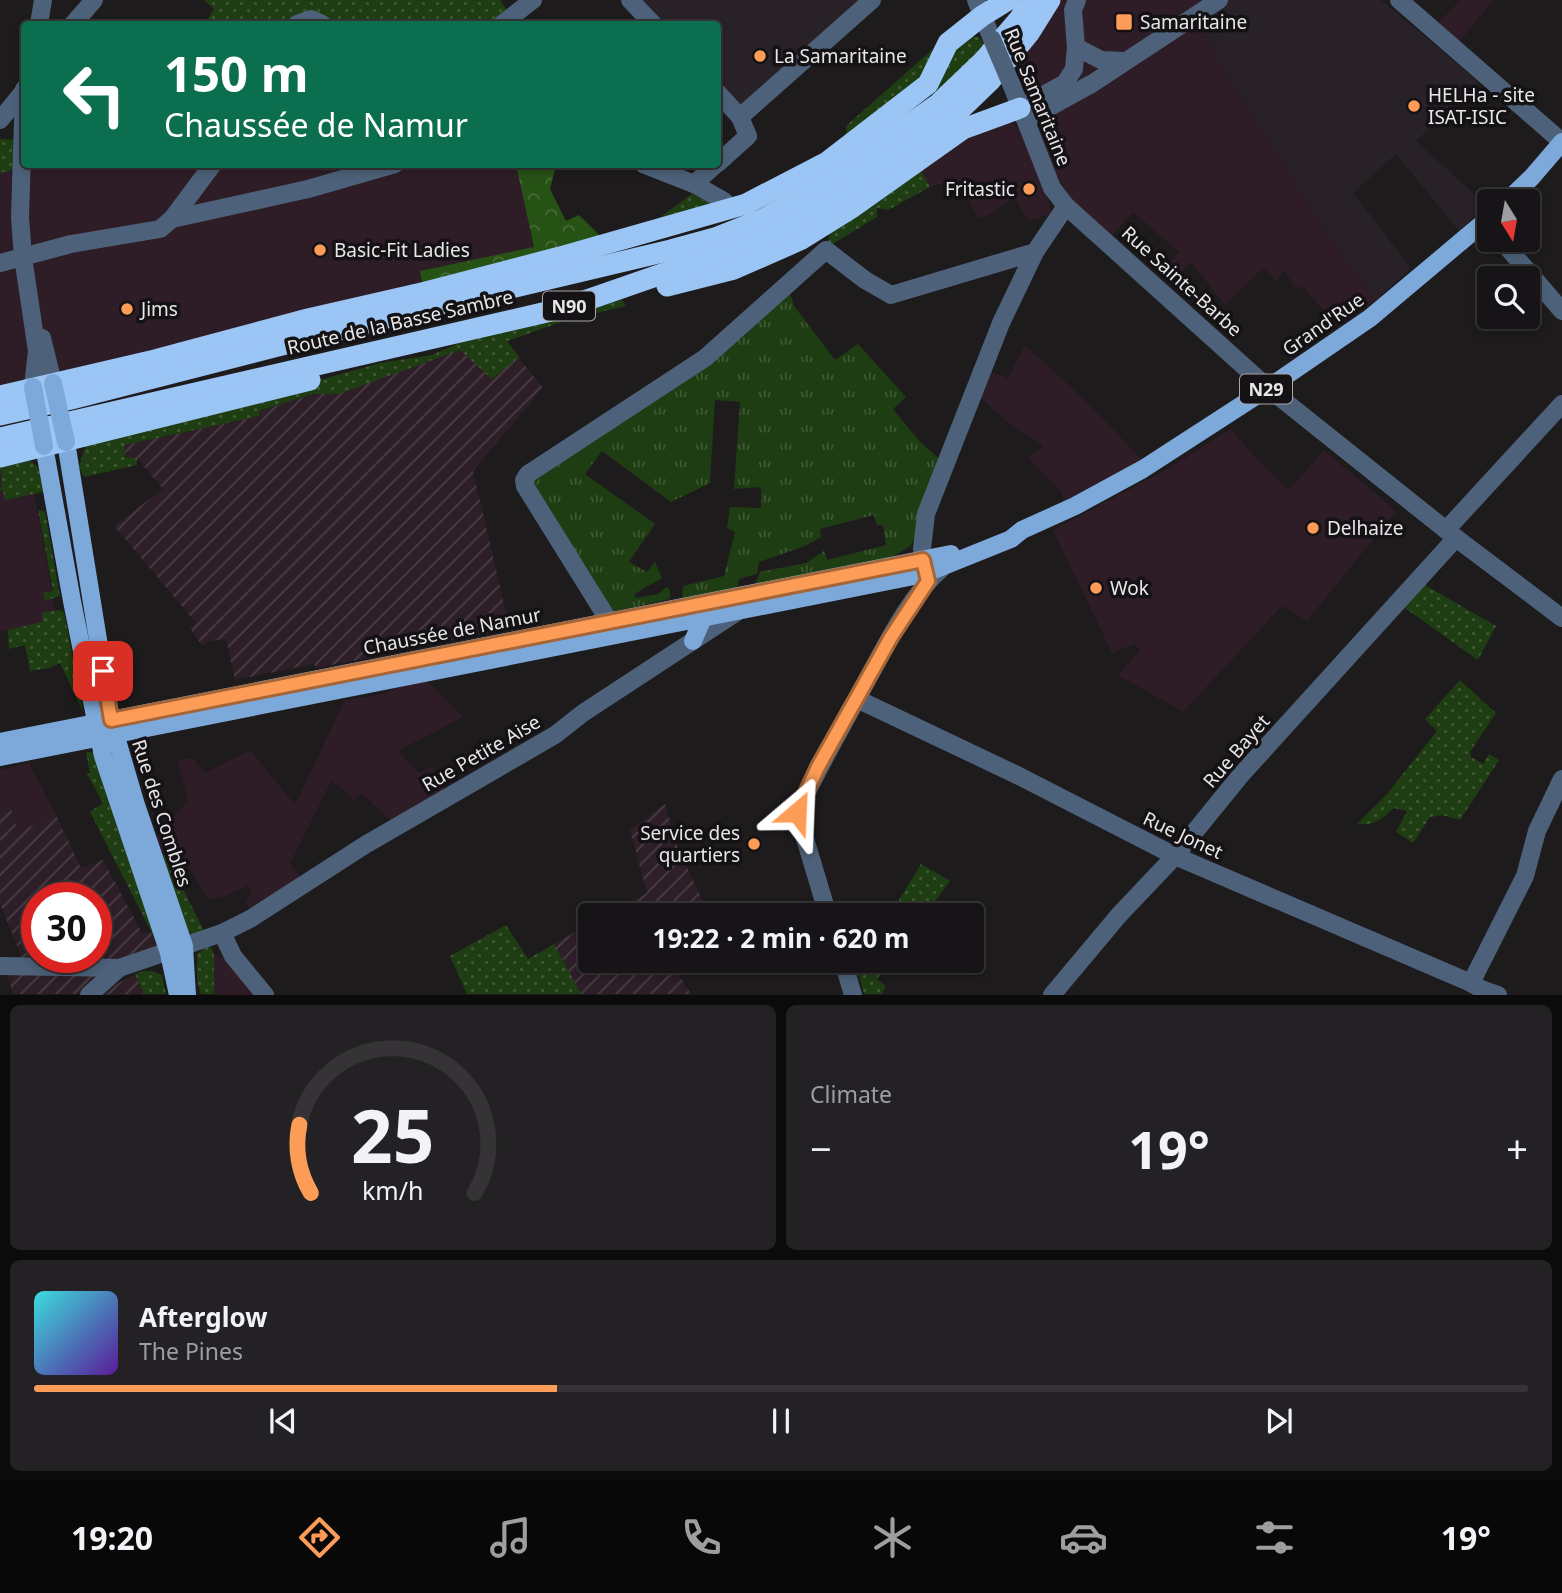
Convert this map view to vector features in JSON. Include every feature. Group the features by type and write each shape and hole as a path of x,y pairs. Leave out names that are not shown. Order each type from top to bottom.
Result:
{"highway":[{"path":"0,396 155,360 308,319 502,272 746,204 827,162 928,84 948,43 979,8 1008,0"},
{"name":"Route de la Basse Sambre","path":"0,415 414,311 671,250 715,238 763,219 814,191 938,104 984,60 1020,18 1031,0"},
{"name":"Route de la Basse Sambre","path":"0,438 564,308 751,243 822,207 961,110 990,81 1022,42 1050,0"},
{"path":"607,295 640,292 734,270 800,240 853,207 963,129 1023,114"},
{"path":"567,255 625,250 671,250"},
{"path":"414,311 502,272"},
{"path":"0,457 418,353 492,324"}],"main road":[{"path":"1520,189 1562,142"},
{"name":"Grand'Rue","path":"1022,530 1075,506 1143,469 1268,388 1370,318 1477,231"},
{"path":"43,385 44,446 105,729 176,949 187,995"},
{"name":"Rue des Combles","path":"43,385 66,442 105,729"},
{"name":"N29","path":"919,576 934,563 970,552 998,534 1007,530 1022,530"},
{"name":"Chaussée de Namur","path":"105,729 184,720 765,604 919,576 1011,539 1022,530"},
{"name":"Chaussée de Namur","path":"105,729 302,683 775,589 919,576"},
{"name":"Chaussée de Namur","path":"703,617 705,612 712,608 760,598 775,589"},
{"path":"693,641 703,617"},
{"name":"N29","path":"184,720 211,707 295,690 302,683"},
{"name":"N29","path":"0,742 105,729"},
{"name":"N29","path":"0,757 105,729"},
{"path":"176,949 178,995"}],"street":[{"path":"40,21 43,0"},
{"path":"76,21 94,0"},
{"path":"506,21 533,0"},
{"path":"630,0 650,21"},
{"path":"740,117 872,0"},
{"path":"1183,23 1189,0"},
{"path":"1399,0 1562,142"},
{"path":"1023,114 1093,83 1213,1"},
{"path":"1023,114 1065,83 1074,69 1078,4"},
{"name":"Rue Samaritaine","path":"979,8 1052,188 1066,206"},
{"path":"1076,47 1101,60 1124,61"},
{"path":"0,120 21,95"},
{"path":"721,96 740,117 748,136 721,160"},
{"path":"22,168 20,217 23,257 43,385"},
{"path":"0,263 71,244 160,229 172,219 211,168"},
{"path":"172,219 308,189 382,168"},
{"path":"653,168 694,184 724,201"},
{"path":"694,184 712,168"},
{"path":"824,903 797,812 818,767 891,637 919,576 926,514 1001,323 1035,252 1066,206"},
{"name":"Rue Sainte-Barbe","path":"1066,206 1268,388 1451,534 1562,618"},
{"path":"609,621 525,486 524,480 528,474 705,358 826,250 865,280 891,295 1035,252"},
{"path":"1511,252 1562,311"},
{"name":"Rue Bayet","path":"1054,994 1119,915 1175,856 1240,776 1562,404"},
{"name":"Rue Petite Aise","path":"119,968 229,930 365,845 555,735 583,713 743,609"},
{"name":"Rue Jonet","path":"857,699 1017,775 1175,856 1482,990"},
{"path":"1482,990 1525,876 1536,831 1562,779"},
{"path":"229,930 233,956 265,995"},
{"path":"0,966 119,968"},
{"path":"89,995 119,968"},
{"path":"847,973 853,995"}],"shaded area":[{"name":"La Samaritaine","path":"632,0 867,0 740,111 721,90 721,21 653,21"},
{"path":"1059,0 1224,0 1037,107 1017,66"},
{"path":"1223,0 1381,0 1479,82 1416,141 1477,197 1477,213 1460,232 1396,154 1353,193 1411,268 1375,301 1316,215 1218,60 1216,51 1195,16"},
{"path":"1461,0 1493,0 1458,43 1439,22"},
{"path":"1197,20 1216,51 1218,60 1316,215 1375,301 1336,325 1302,286 1296,289 1284,270 1277,281 1264,267 1225,305 1191,262 1169,284 1160,275 1179,252 1133,212 1111,237 1057,189 1033,127"},
{"path":"1010,122 1028,137 1047,193 1051,214 1029,221 1014,197 989,215 978,218 958,180 930,187 921,170 946,143"},
{"path":"21,166 21,168 517,168 534,247 420,271 423,287 0,388 0,173"},
{"path":"501,336 543,388 473,471 510,629 316,668 314,664 235,680 226,639 211,641 202,646 190,628 196,623 114,526 163,489 137,458 124,457 125,445 259,416 259,412 283,403 316,394 340,392"},
{"path":"1025,345 1087,402 1144,462 1064,504 1061,491 1028,458 1043,446 1007,422 981,398 991,372 1008,378"},
{"path":"1231,429 1289,490 1324,450 1396,511 1307,621 1282,606 1183,712 1118,675 1140,650 1135,644 1112,653 1053,530 1164,471"},
{"path":"0,465 32,480 57,620 0,632"},
{"path":"426,680 463,717 398,751 419,773 432,766 445,791 391,821 361,793 354,800 332,780 290,864 301,877 249,908 246,902 251,891 247,886 208,900 181,852 170,863 162,853 157,854 151,847 188,801 177,761 192,758 206,773 250,750 295,805 345,700 383,694"},
{"path":"29,763 56,815 18,832 10,805 0,807 0,770"},
{"path":"665,804 676,843 704,903 628,903 647,893 630,830"},
{"path":"10,805 18,832 56,815 81,868 103,860 142,933 150,931 159,947 112,970 112,882 21,882 21,973 106,973 94,979 79,994 13,994 7,974 20,959 0,904 0,807"},
{"path":"578,931 578,973 680,973 678,974 691,994 581,994 554,944"},
{"path":"214,954 240,964 268,995 214,995"},
{"path":"135,974 144,994 97,995"}],"green space":[{"path":"204,0 500,0 509,13 500,21 207,21 214,9"},
{"path":"971,36 979,37 985,46 938,92 930,94 953,50"},
{"path":"942,41 922,82 847,140 846,126"},
{"path":"0,139 19,140 12,170 0,173"},
{"path":"517,168 555,168 550,189 566,221 579,215 604,240 423,287 420,271 534,247"},
{"path":"921,170 930,187 888,210 877,208 877,217 826,248 832,226"},
{"path":"692,194 715,206 655,221"},
{"path":"790,293 794,306 835,360 858,344 906,397 893,409 920,442 942,461 919,533 910,546 891,558 755,585 760,572 806,563 824,551 827,560 886,545 883,525 877,525 874,515 820,529 821,537 805,546 759,562 757,574 739,579 737,590 682,599 683,586 724,576 735,532 727,528 730,507 761,508 761,487 734,489 740,402 715,400 710,483 671,502 602,451 585,474 655,524 629,562 647,572 655,562 662,578 636,593 634,598 658,594 667,587 670,590 670,599 608,613 532,483 684,380 746,334"},
{"path":"622,300 626,306 567,320 507,341 519,357 492,379 460,350 339,394 313,394 259,411 259,416 125,445 124,457 137,458 137,465 84,477 79,466 87,441 157,426 380,363 432,355 474,336"},
{"path":"28,460 42,473 43,492 5,500 3,491 0,490 0,465"},
{"path":"38,510 45,511 60,596 45,601 43,593 53,591"},
{"path":"1425,585 1496,626 1478,660 1402,606"},
{"path":"60,610 64,612 83,712 60,663 50,668 30,671 25,645 9,649 8,630 42,622 42,613"},
{"path":"1460,680 1496,713 1470,752 1471,757 1483,764 1489,754 1499,760 1460,820 1442,815 1430,817 1413,843 1396,832 1407,811 1394,808 1373,823 1357,824 1387,794 1437,731 1425,719"},
{"path":"86,752 99,755 145,910 153,922 159,947 90,812 103,803 87,774 90,773"},
{"path":"162,853 170,863 206,935 181,932 157,854"},
{"path":"921,864 950,881 934,903 897,903"},
{"path":"506,925 528,959 554,944 581,994 467,994 450,956"},
{"path":"211,947 214,954 214,994 201,994 197,980 197,954"},
{"path":"142,971 162,975 166,994 144,994 135,974"},
{"path":"858,973 882,973 877,979 886,986 882,994 864,994"}],"place":[{"name":"Samaritaine","path":"1124,22"},
{"name":"La Samaritaine","path":"760,56"},
{"name":"HELHa - site ISAT-ISIC","path":"1414,106"},
{"name":"Fritastic","path":"1029,189"},
{"name":"Basic-Fit Ladies","path":"320,250"},
{"name":"Jims","path":"127,309"},
{"name":"Delhaize","path":"1313,528"},
{"name":"Wok","path":"1096,588"},
{"name":"Service des quartiers","path":"754,844"}],"route":[{"path":"103,671 111,720 923,560 928,581 891,637 818,767 797,812"}]}
